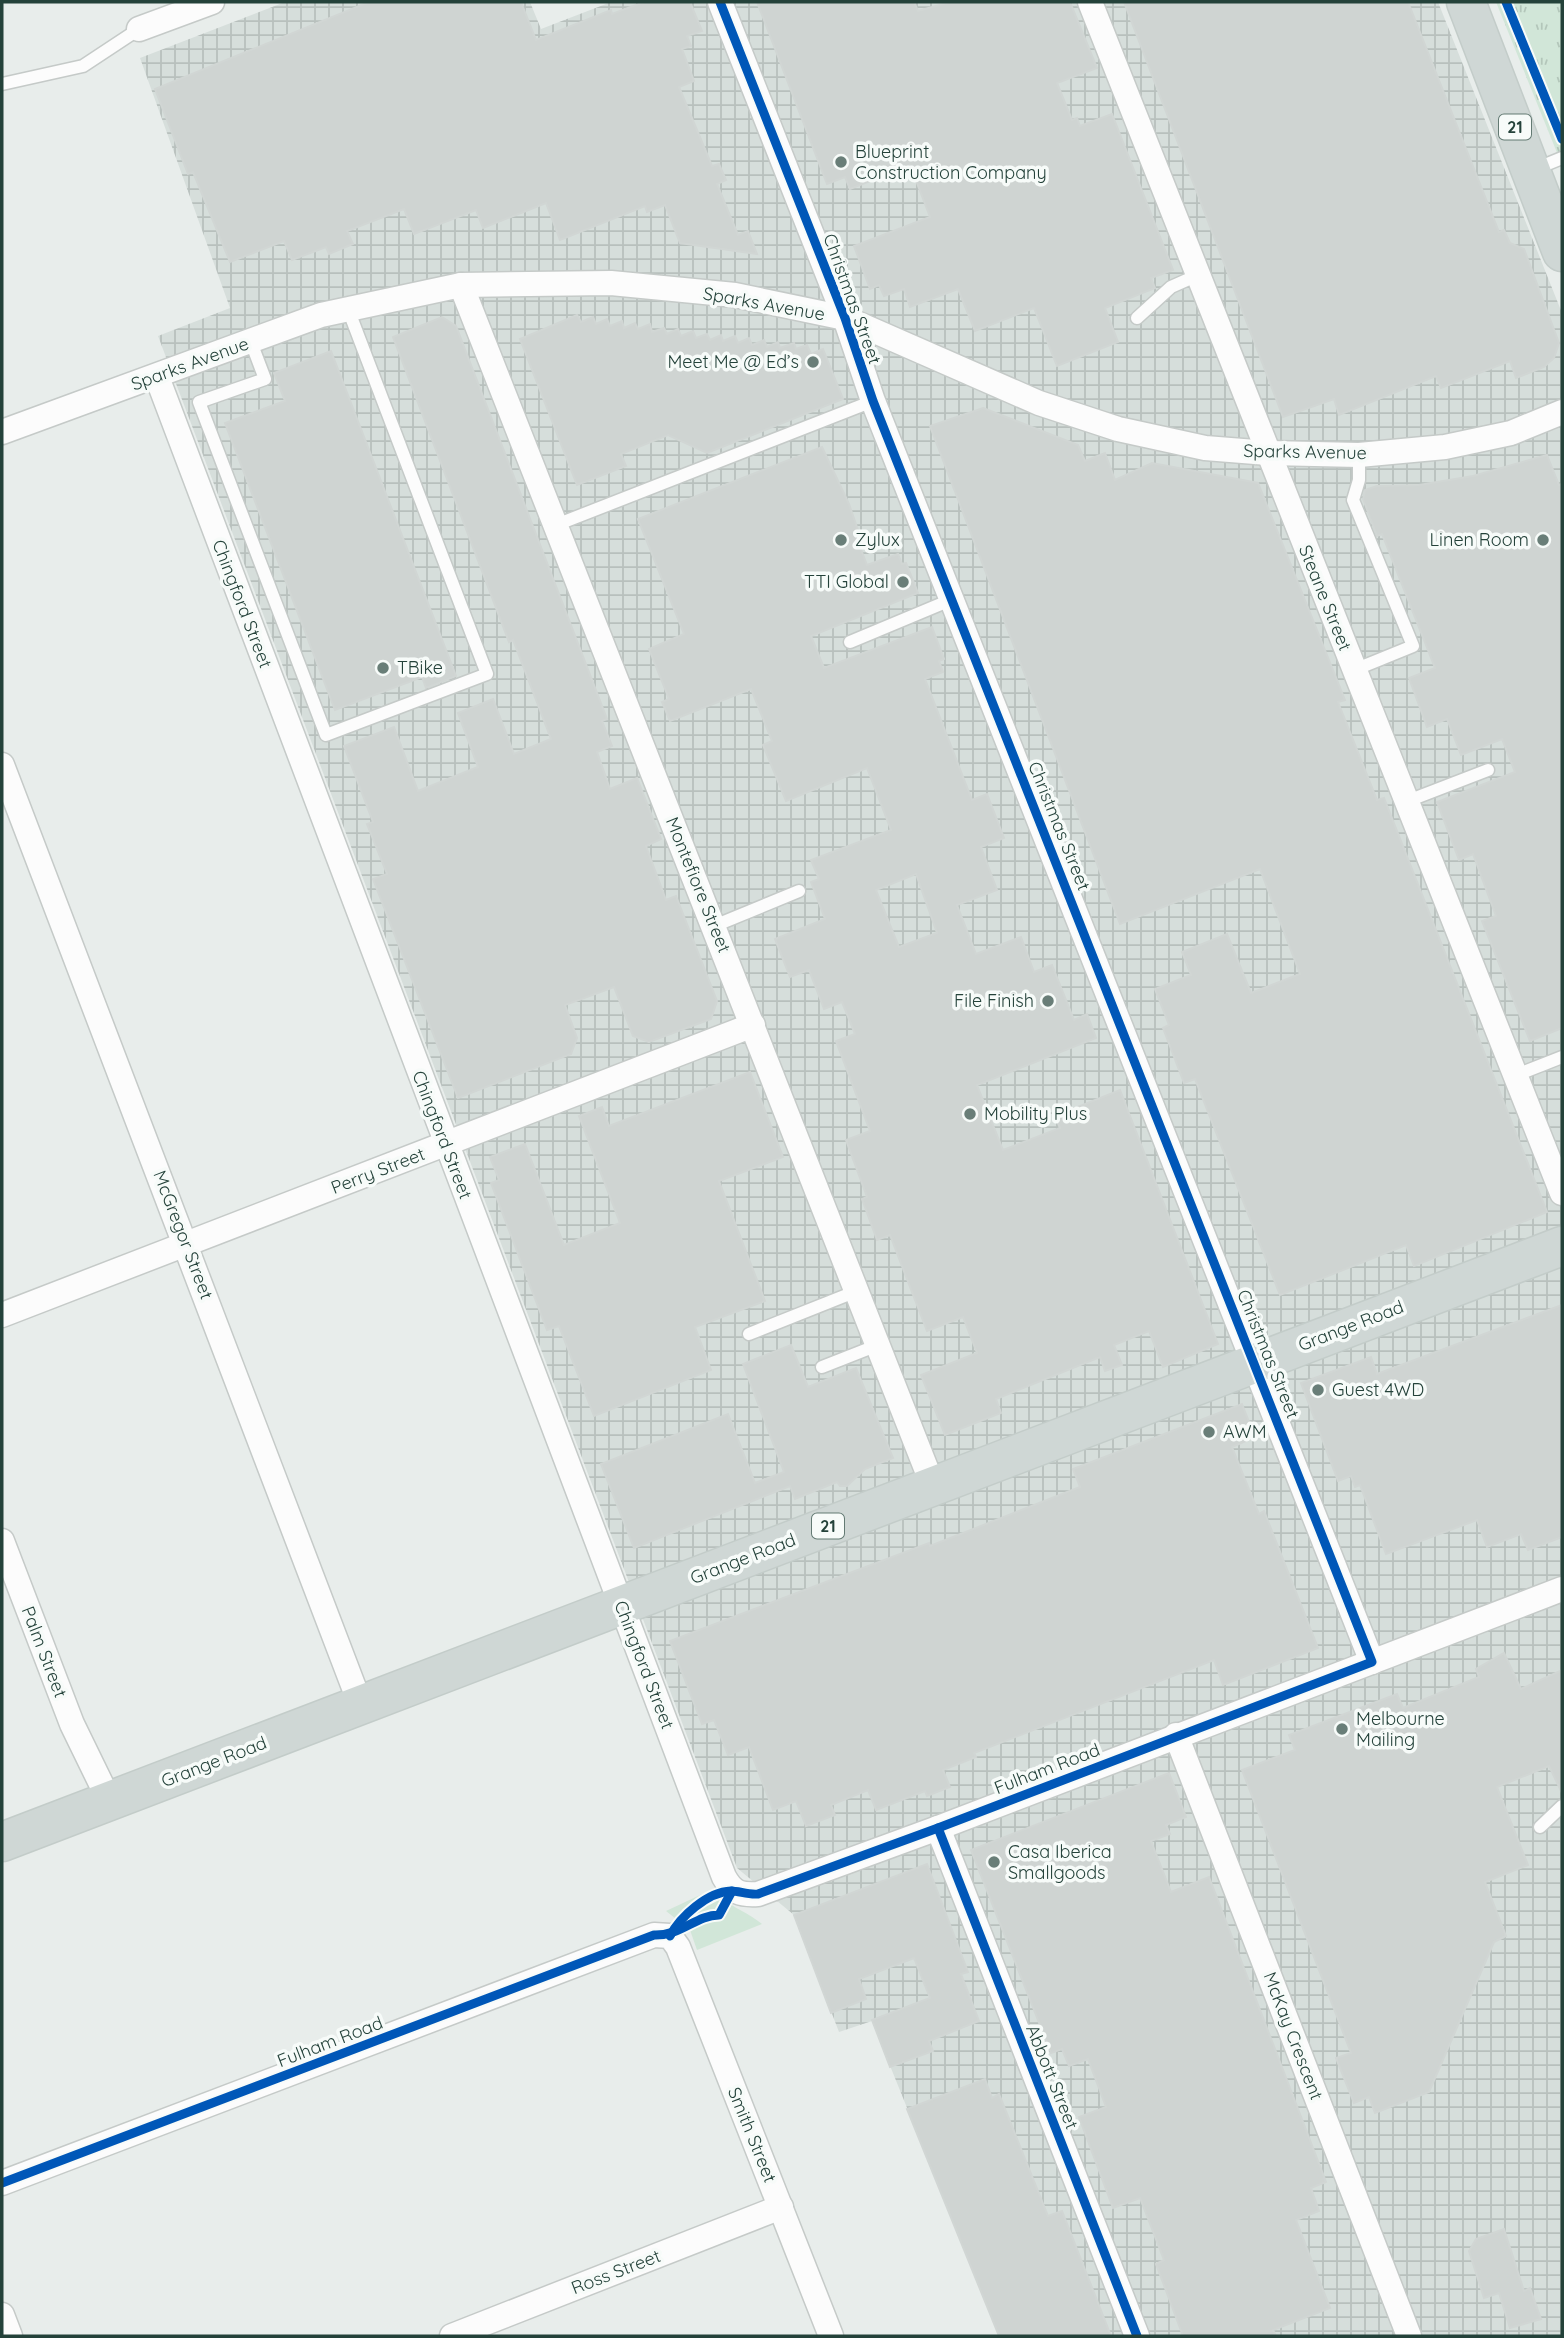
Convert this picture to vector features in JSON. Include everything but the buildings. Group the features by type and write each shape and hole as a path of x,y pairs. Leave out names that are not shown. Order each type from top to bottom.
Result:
{"main road":[{"name":"21","path":"1466,2 1547,164 1562,252"},
{"name":"Grange Road","path":"2,1842 1562,1246"}],"street":[{"path":"139,29 212,2"},
{"name":"Christmas Street","path":"720,2 845,318 873,401 1372,1662"},
{"name":"Steane Street","path":"1090,2 1562,1193"},
{"name":"Sparks Avenue","path":"2,432 321,315 461,285 611,283 735,295 845,318 1039,403 1118,429 1205,448 1268,453 1359,455 1445,447 1560,419"},
{"name":"Montefiore Street","path":"461,285 933,1486"},
{"name":"Chingford Street","path":"157,377 621,1606 724,1877 732,1891"},
{"name":"McGregor Street","path":"2,765 361,1706"},
{"name":"Perry Street","path":"2,1315 753,1026"},
{"name":"Palm Street","path":"2,1541 102,1805"},
{"name":"Fulham Road","path":"732,1891 743,1895 758,1894 938,1828 1562,1589"},
{"name":"McKay Crescent","path":"1176,1735 1409,2336"},
{"name":"Abbott Street","path":"938,1828 1137,2336"},
{"name":"Fulham Road","path":"2,2183 654,1936 670,1936"},
{"name":"Smith Street","path":"670,1936 678,1947 831,2336"},
{"name":"Ross Street","path":"452,2336 781,2207"},
{"path":"2,2315 10,2336"}],"lane":[{"path":"2,83 83,66 139,29"},
{"path":"1137,318 1171,287 1198,275"},
{"path":"251,341 265,379 199,402 326,736 487,674 348,309"},
{"path":"556,525 873,401"},
{"path":"1354,670 1413,646 1353,500 1359,480 1359,455"},
{"path":"850,642 953,599"},
{"path":"1405,802 1488,770"},
{"path":"714,926 799,891"},
{"path":"1514,1076 1562,1057"},
{"path":"749,1334 857,1292"},
{"path":"822,1367 878,1345"},
{"path":"1540,1827 1562,1806"}],"shaded area":[{"path":"285,2 530,2 541,29 611,2 1438,2 1562,313 1562,2336 999,2336 872,2021 839,2032 794,1915 737,1868 158,336 230,308 140,58"}],"green space":[{"path":"1496,2 1562,2 1562,165"},
{"path":"713,1889 724,1900 762,1924 697,1950 690,1930 666,1911"}],"cycle path":[{"path":"670,1936 680,1921 695,1907 722,1892 758,1894 1372,1662 873,401 845,318 720,2"},
{"path":"1506,2 1562,139"},
{"path":"938,1828 1137,2336"},
{"path":"2,2183 654,1935 672,1932 703,1918 719,1915 732,1891"}],"place":[{"name":"Blueprint Construction Company","path":"841,162"},
{"name":"Meet Me @ Ed’s","path":"813,362"},
{"name":"Zylux","path":"841,540"},
{"name":"Linen Room","path":"1543,540"},
{"name":"TTI Global","path":"903,582"},
{"name":"TBike","path":"383,668"},
{"name":"File Finish","path":"1048,1001"},
{"name":"Mobility Plus","path":"970,1114"},
{"name":"Guest 4WD","path":"1318,1390"},
{"name":"AWM","path":"1209,1432"},
{"name":"Melbourne Mailing","path":"1342,1729"},
{"name":"Casa Iberica Smallgoods","path":"994,1862"}]}
